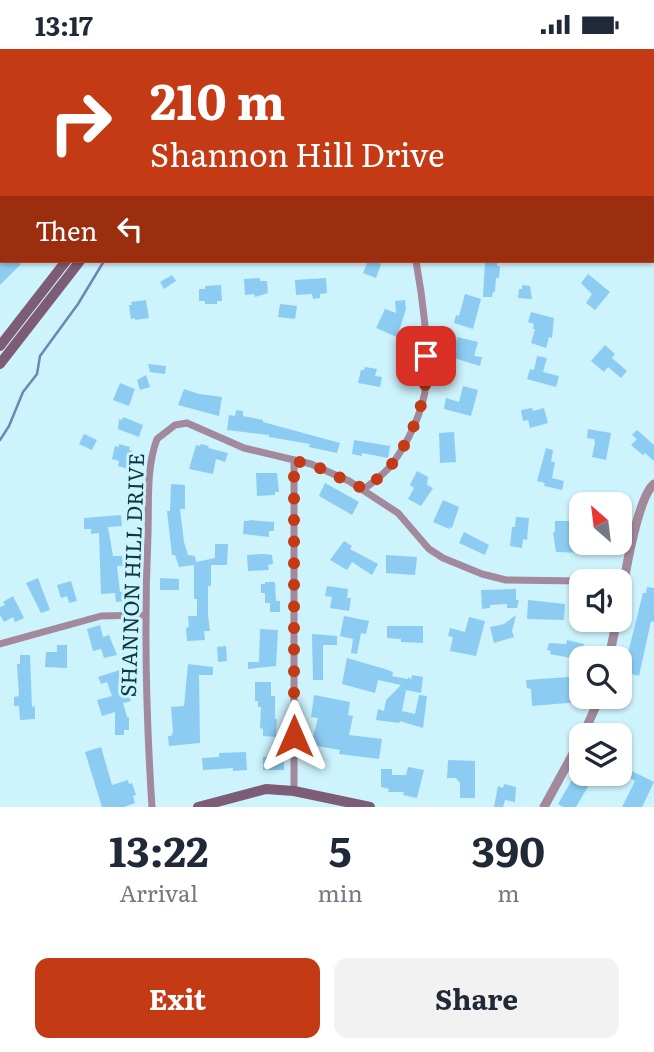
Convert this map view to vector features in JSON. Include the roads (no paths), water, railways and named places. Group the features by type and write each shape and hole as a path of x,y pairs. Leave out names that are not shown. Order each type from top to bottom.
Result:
{"main road":[{"path":"0,346 64,263"},
{"path":"0,364 78,263"},
{"path":"198,807 266,789 294,791 370,807"}],"street":[{"path":"364,489 391,466 403,448 421,407 426,387 426,356 416,263"},
{"name":"SHANNON HILL DRIVE","path":"152,807 146,721 145,615 150,465 157,439 175,425 187,423 244,448 311,464 364,489 398,513 429,549 481,574 506,580 569,581"},
{"path":"294,461 294,791"},
{"path":"628,569 654,484"},
{"path":"0,643 101,616 145,615"},
{"path":"544,807 569,761"}],"waterway":[{"path":"0,440 23,392 37,374 40,356 78,304 103,263"}]}
